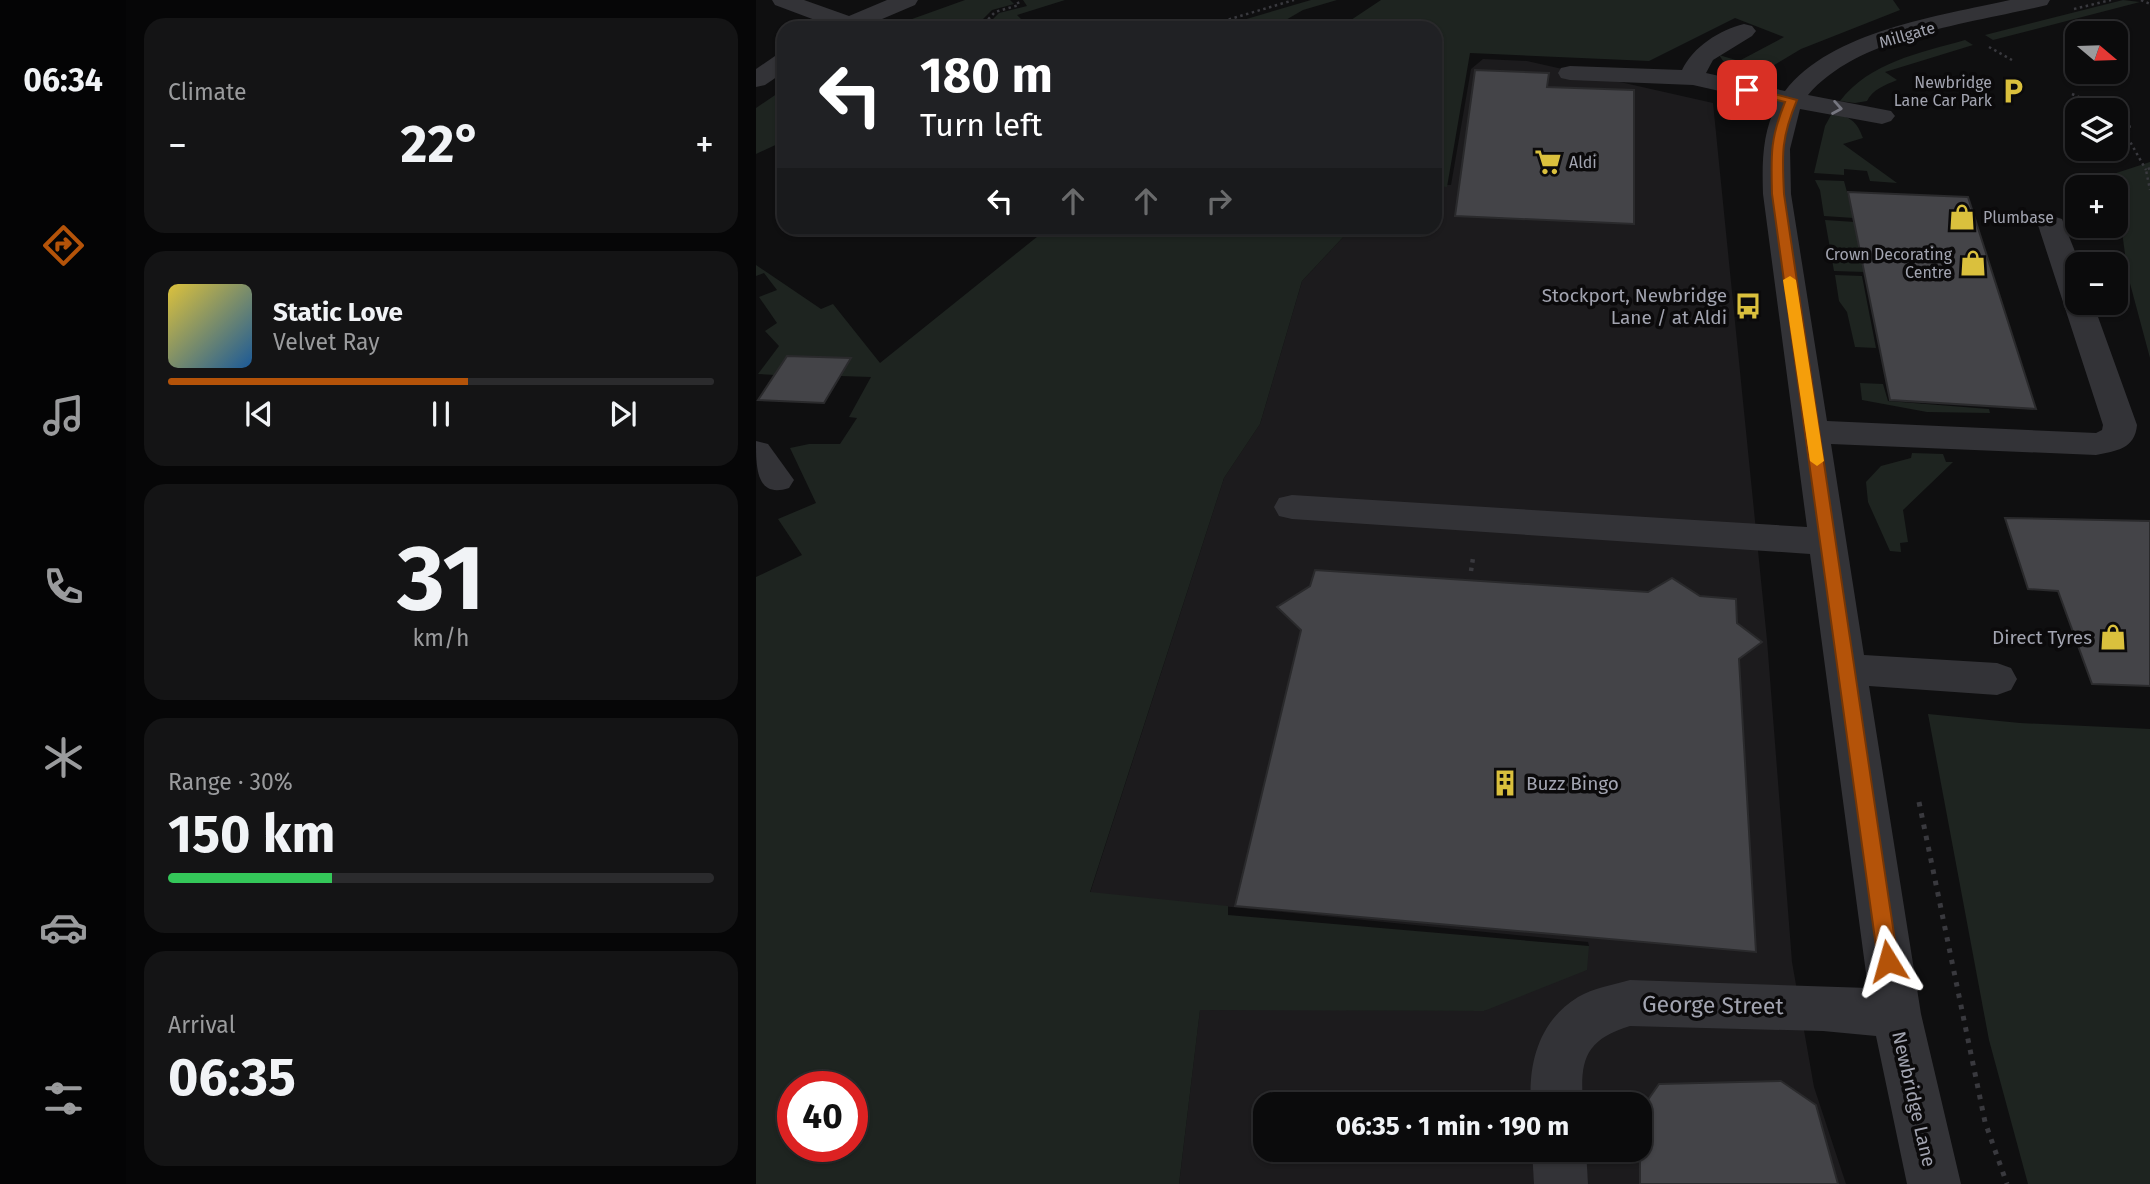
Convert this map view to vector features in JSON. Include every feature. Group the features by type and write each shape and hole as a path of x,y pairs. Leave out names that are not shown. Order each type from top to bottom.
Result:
{"street":[{"path":"857,21 907,0"},
{"name":"Millgate","path":"1791,100 1820,70 1873,44 2039,0"},
{"path":"773,2 830,21"},
{"path":"1693,78 1693,66 1701,56 1744,31"},
{"path":"756,80 777,66"},
{"path":"1570,73 1693,78 1791,100 1882,116"},
{"name":"Newbridge Lane","path":"1791,100 1779,130 1776,148 1778,194 1896,1014 1934,1184"},
{"path":"2052,225 2065,263"},
{"path":"1812,432 2096,444 2111,441 2119,435 2120,425 2083,315"},
{"path":"1292,507 1829,542"},
{"path":"1845,669 1997,679"},
{"name":"George Street","path":"1556,1092 1555,1075 1566,1040 1597,1013 1630,1003 1823,1008 1896,1014"},
{"path":"1560,1162 1561,1184"}],"path":[{"path":"986,21 995,12 1019,5 1017,0"},
{"path":"1223,21 1294,0"},
{"path":"2141,0 2150,4"},
{"path":"2072,94 2085,98"},
{"path":"2128,138 2148,169 2150,190"},
{"path":"1918,796 1982,1108 2007,1184"}],"shaded area":[{"path":"965,0 1010,0 1014,4 992,10 981,21 906,21"},
{"path":"1023,0 1065,0 1017,15 1022,20 991,21 999,13 1027,6"},
{"path":"1311,0 1337,0 1303,10 1284,21 1240,21"},
{"path":"1381,0 1893,0 1900,10 1801,49 1754,77 1740,75 1728,68 1719,55 1739,61 1784,37 1735,18 1649,61 1470,53 1447,187 1442,187 1442,21 1350,21"},
{"path":"2123,0 2140,2 1993,40 1985,35"},
{"path":"1965,40 1973,45 1885,72 1897,80 1876,91 1867,101 1840,101 1852,88 1881,68"},
{"path":"1483,59 1527,61 1713,103 1767,640 1792,962 1814,1087 1846,1184 1179,1184 1200,1009 1484,1011 1589,946 1588,942 1090,893 1224,478 1260,424 1302,281 1345,235 1442,235 1442,185 1451,185 1471,69"},
{"path":"777,94 777,144 756,154 756,108"},
{"path":"1836,114 1853,122 1863,138 1843,144 1897,183 1870,181 1867,171 1844,169 1844,175 1814,173 1825,126 1831,115"},
{"path":"2150,162 2150,358 2128,276 2128,252 2125,252 2123,238 2128,238 2128,175 2110,175"},
{"path":"1815,180 1844,181 1854,218 1824,216 1820,190"},
{"path":"1825,220 1855,222 1865,272 1834,271"},
{"path":"1039,235 1345,235 1302,281 1260,424 1224,478 1090,892 1228,906 1228,915 1589,946 1587,970 1484,1011 1200,1010 1179,1184 756,1184 756,577 802,555 778,519 816,503 790,448 809,444 840,444 857,418 849,417 871,377 840,376 850,358 787,356 775,375 758,374 779,346 765,331 777,323 759,297 777,290 764,273 756,276 756,265 821,309 833,304 880,363"},
{"path":"1835,275 1862,276 1876,348 1855,347 1847,312 1839,301"},
{"path":"1860,383 1883,384 1888,401 1989,409 1990,413 1927,412 1862,400"},
{"path":"1912,453 1943,454 1946,462 1953,462 1903,510 1908,542 1900,543 1901,552 1890,551 1868,502 1866,482 1881,466 1911,458"},
{"path":"1928,714 2020,723 2150,729 2150,1184 2028,1184 1989,1040"}],"building":[{"name":"Aldi","path":"1475,70 1549,73 1547,87 1634,90 1634,224 1455,216"},
{"path":"1848,192 1968,197 2036,409 1890,400"},
{"path":"787,356 851,358 824,403 758,400"},
{"name":"Direct Tyres","path":"2005,518 2150,521 2150,686 2092,684 2058,591 2028,589"},
{"name":"Buzz Bingo","path":"1315,570 1648,592 1672,578 1700,596 1736,599 1737,623 1762,642 1739,659 1756,952 1235,906 1301,630 1277,607 1310,586"},
{"path":"1781,1081 1816,1105 1838,1184 1640,1184 1640,1162 1652,1162 1652,1094 1659,1084"}],"slow traffic":[{"path":"1790,280 1817,461"}],"place":[{"name":"Newbridge Lane Car Park","path":"2013,91"},
{"name":"Aldi","path":"1548,162"},
{"name":"Plumbase","path":"1962,217"},
{"name":"Crown Decorating Centre","path":"1973,263"},
{"name":"Stockport, Newbridge Lane / at Aldi","path":"1748,306"},
{"name":"Direct Tyres","path":"2113,637"},
{"name":"Buzz Bingo","path":"1505,783"}],"route":[{"path":"1747,90 1791,100 1779,130 1776,148 1778,194 1888,961"}]}
